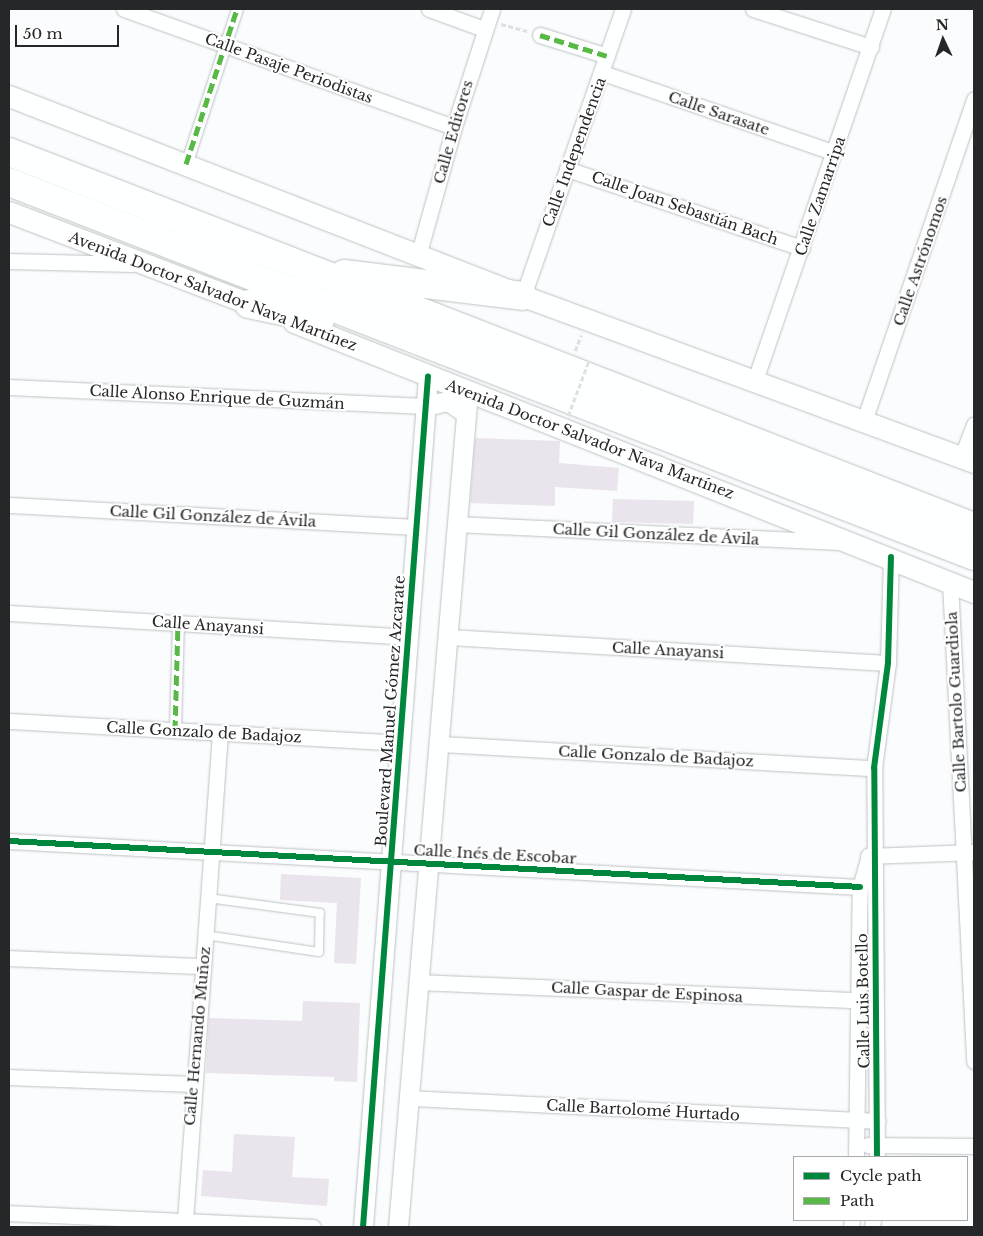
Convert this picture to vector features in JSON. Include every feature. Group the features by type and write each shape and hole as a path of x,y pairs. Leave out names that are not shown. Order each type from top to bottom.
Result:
{"highway":[{"path":"9,152 303,269 974,527"},
{"name":"Avenida Doctor Salvador Nava Martínez","path":"9,182 974,556"},
{"path":"303,269 523,296"},
{"path":"249,304 299,312 494,371"}],"main road":[{"path":"9,96 523,296 754,383 968,459"},
{"name":"Avenida Doctor Salvador Nava Martínez","path":"9,212 249,304 891,557 974,592"}],"street":[{"name":"Calle Pasaje Periodistas","path":"124,9 454,127"},
{"path":"186,164 223,45 237,9"},
{"path":"428,9 488,19"},
{"name":"Calle Independencia","path":"523,296 603,73 623,9"},
{"path":"753,9 871,47"},
{"name":"Calle Zamarripa","path":"754,383 835,153 883,9"},
{"name":"Calle Editores","path":"418,256 454,127 488,19"},
{"path":"540,35 607,56"},
{"name":"Calle Sarasate","path":"603,73 835,153"},
{"name":"Calle Astrónomos","path":"864,421 974,99"},
{"name":"Calle Joan Sebastián Bach","path":"567,169 802,248"},
{"path":"9,261 145,264"},
{"name":"Boulevard Manuel Gómez Azcarate","path":"363,1227 428,376"},
{"name":"Calle Alonso Enrique de Guzmán","path":"9,387 426,406"},
{"path":"398,1227 468,391"},
{"path":"426,406 448,401 466,413"},
{"path":"968,459 974,424"},
{"name":"Calle Gil González de Ávila","path":"9,505 417,528"},
{"name":"Calle Gil González de Ávila","path":"457,524 855,543"},
{"name":"Calle Luis Botello","path":"877,1151 872,853 874,768 888,663 891,557"},
{"name":"Calle Bartolo Guardiola","path":"950,582 969,852 974,1061"},
{"name":"Calle Anayansi","path":"9,612 408,637"},
{"path":"175,730 178,623"},
{"name":"Calle Anayansi","path":"448,637 888,663"},
{"name":"Calle Gonzalo de Badajoz","path":"9,721 400,743"},
{"name":"Calle Hernando Muñoz","path":"185,1220 192,1084 220,733"},
{"name":"Calle Gonzalo de Badajoz","path":"439,744 874,768"},
{"name":"Calle Inés de Escobar","path":"9,840 860,887"},
{"path":"872,853 969,852"},
{"name":"Calle Luis Botello","path":"857,1151 855,1121 856,1002 860,887 872,853"},
{"path":"9,958 202,966"},
{"name":"Calle Gaspar de Espinosa","path":"419,982 856,1002 874,1001"},
{"path":"9,1077 192,1084"},
{"name":"Calle Bartolomé Hurtado","path":"409,1098 877,1121"},
{"path":"857,1151 974,1146"},
{"path":"9,1213 115,1222 185,1220 313,1227"}],"lane":[{"path":"205,935 319,952 320,913 208,898"}],"path":[{"path":"488,19 540,35"},
{"path":"568,416 589,360"}],"building":[{"path":"475,438 560,441 559,463 619,468 617,491 555,487 555,506 470,503"},
{"path":"613,499 694,501 693,524 612,522"},
{"path":"281,874 361,878 356,964 334,963 337,903 280,900"},
{"path":"303,1001 360,1003 357,1082 334,1081 334,1077 206,1073 209,1018 302,1021"},
{"path":"234,1134 295,1137 292,1177 329,1179 327,1206 201,1196 203,1170 232,1172"}],"marked path":[{"path":"186,164 237,9"},
{"path":"540,35 607,56"},
{"path":"175,730 178,623"}],"cycle path":[{"path":"363,1227 428,376"},
{"path":"877,1156 874,768 888,663 891,557"},
{"path":"9,841 860,887"}]}
